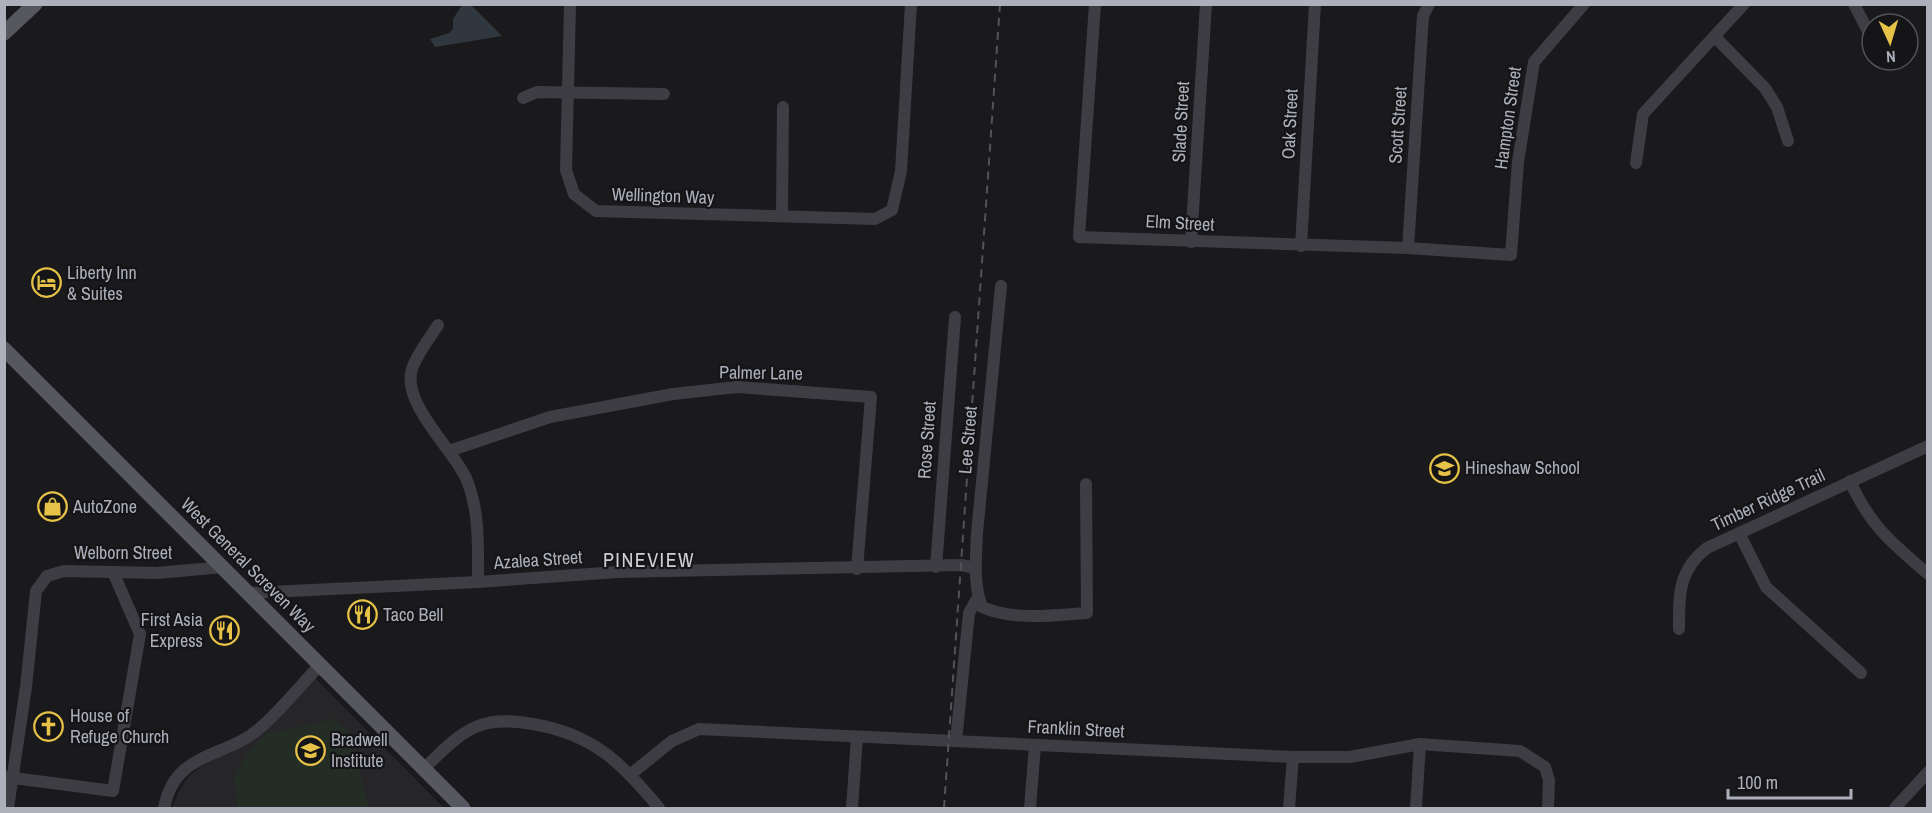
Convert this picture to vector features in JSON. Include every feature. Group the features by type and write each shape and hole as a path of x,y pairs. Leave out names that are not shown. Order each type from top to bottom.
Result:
{"main road":[{"path":"4,33 35,4"},
{"name":"West General Screven Way","path":"4,349 463,808"}],"street":[{"name":"Wellington Way","path":"570,4 566,170 574,194 596,211 875,219 892,210 901,171 911,4"},
{"name":"Elm Street","path":"1095,4 1079,237 1408,248 1511,255"},
{"name":"Slade Street","path":"1191,242 1206,4"},
{"name":"Oak Street","path":"1301,246 1315,4"},
{"name":"Scott Street","path":"1408,248 1423,16 1429,4"},
{"name":"Hampton Street","path":"1511,255 1518,162 1534,62 1584,4"},
{"path":"1636,163 1643,114 1744,4"},
{"path":"1715,37 1765,88 1777,107 1788,141"},
{"path":"523,98 537,92 664,94"},
{"path":"782,215 783,107"},
{"name":"Lee Street","path":"956,741 969,614 978,597 976,567 1000,286"},
{"name":"Rose Street","path":"936,567 955,317"},
{"path":"438,325 411,371 414,395 420,412 465,475 473,497 478,540 478,582"},
{"name":"Palmer Lane","path":"449,451 550,417 673,394 737,387 871,397 857,569"},
{"name":"Timber Ridge Trail","path":"1679,629 1681,591 1686,568 1707,548 1928,446"},
{"path":"1850,481 1863,510 1879,530 1928,574"},
{"path":"978,597 982,607 996,613 1029,616 1087,614 1086,484"},
{"path":"1738,533 1766,587 1861,673"},
{"name":"Welborn Street","path":"8,808 8,778 26,687 36,591 47,576 64,571 157,573 223,567"},
{"name":"Azalea Street","path":"248,593 630,572 976,567"},
{"path":"8,778 113,791 140,634 113,572"},
{"path":"164,808 168,794 185,768 261,728 320,665"},
{"path":"424,768 469,730 488,723 509,721 550,727 576,735 599,748 631,774 659,808"},
{"name":"Franklin Street","path":"631,774 672,741 699,729 1293,757 1350,757 1420,744 1520,751 1545,767 1548,808"},
{"path":"852,808 857,737"},
{"path":"1416,808 1420,744"},
{"path":"1030,808 1035,746"},
{"path":"1289,808 1293,757"},
{"path":"1895,808 1928,772"}],"shaded area":[{"path":"462,5 471,5 502,36 435,47 430,39 449,33 453,29 453,19"},
{"name":"Bradwell Institute","path":"315,678 444,808 172,808 189,776 203,765 262,735"},
{"path":"335,719 349,732 369,808 238,808 234,779 248,753 265,734"}],"railway":[{"path":"944,808 1000,4"}],"place":[{"name":"Liberty Inn & Suites","path":"46,283"},
{"name":"Hineshaw School","path":"1444,468"},
{"name":"AutoZone","path":"52,507"},
{"name":"Taco Bell","path":"362,615"},
{"name":"First Asia Express","path":"224,630"},
{"name":"House of Refuge Church","path":"49,726"},
{"name":"Bradwell Institute","path":"310,750"}],"district":[{"name":"PINEVIEW","path":"649,560"}]}
